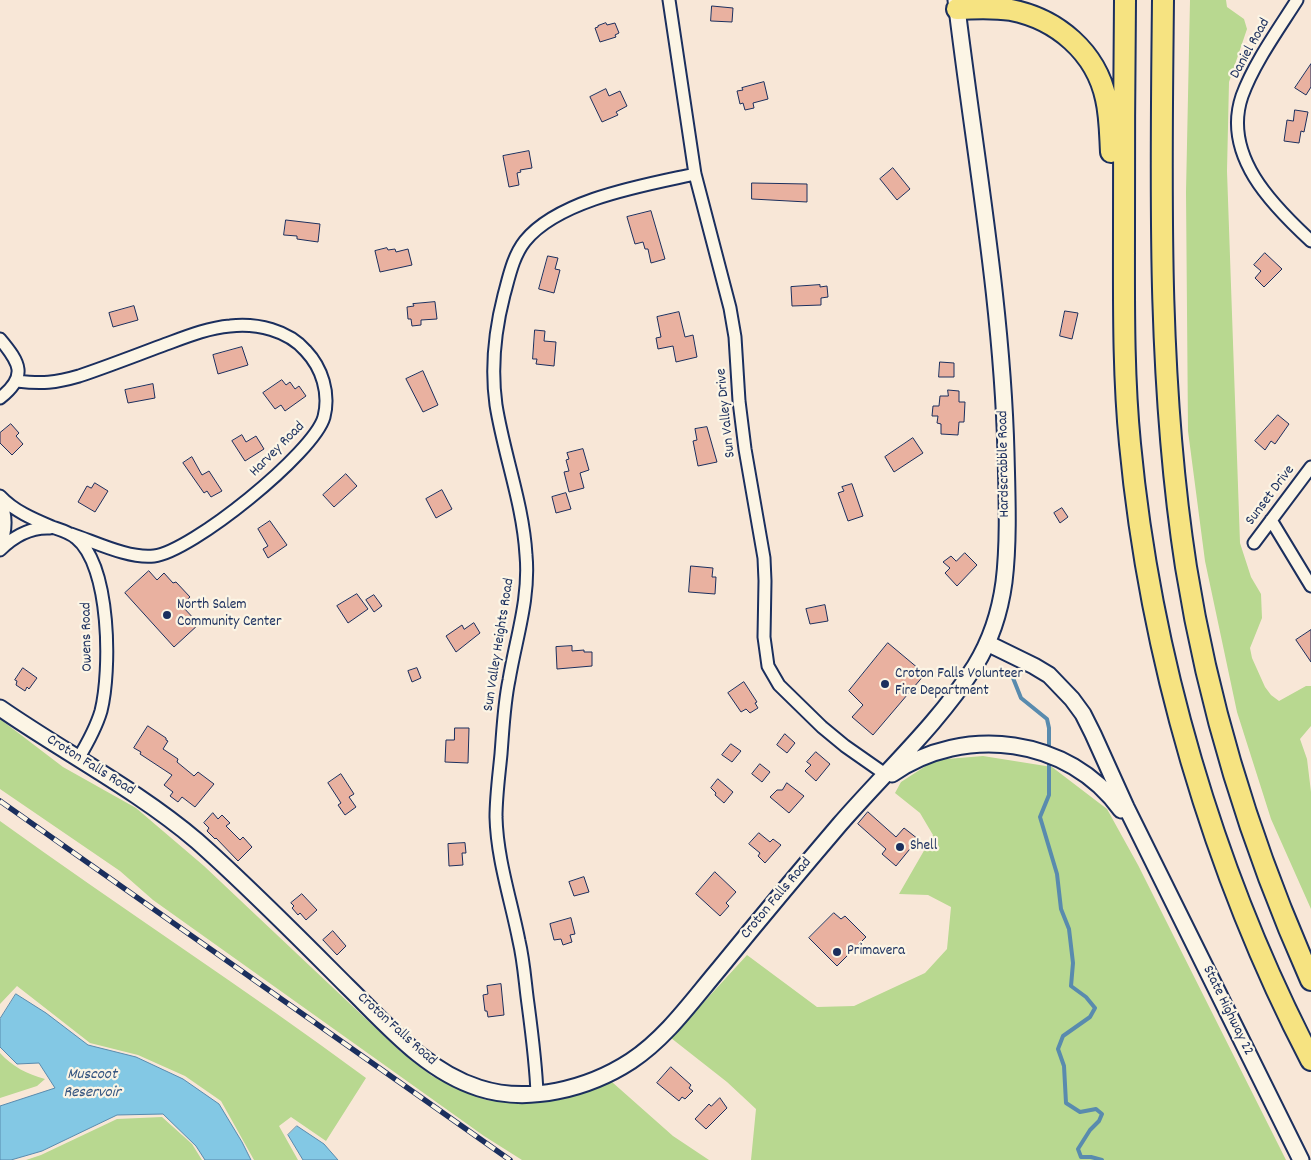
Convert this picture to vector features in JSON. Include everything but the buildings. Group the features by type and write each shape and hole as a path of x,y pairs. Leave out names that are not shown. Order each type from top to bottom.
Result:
{"highway":[{"path":"1125,0 1124,351 1130,442 1146,566 1165,663 1188,748 1230,875 1267,968 1311,1060"},
{"path":"1163,0 1164,306 1168,398 1175,483 1186,567 1212,695 1235,779 1278,904 1311,980"},
{"path":"957,5 1009,10 1041,19 1068,36 1091,62 1100,79 1106,98 1111,144 1112,194 1124,228"}],"main road":[{"name":"Hardscrabble Road","path":"957,5 998,325 1004,398 1006,467 1004,578 995,623 987,643"},
{"name":"Croton Falls Road","path":"0,708 144,801 197,841 249,889 396,1034 430,1062 462,1082 480,1089 498,1093 537,1094 577,1085 597,1078 634,1060 650,1047 681,1014 867,793 949,702 976,664 987,643"},
{"path":"987,643 1050,675 1072,698 1093,734 1153,862"},
{"path":"867,793 915,760 956,746 994,743 1031,749 1064,761 1094,780 1123,812 1153,862"},
{"name":"State Highway 22","path":"1153,862 1300,1160"}],"street":[{"name":"Sun Valley Drive","path":"669,0 695,174 730,308 735,337 739,401 744,440 764,558 764,637 768,666 778,685 822,727 885,774"},
{"name":"Daniel Road","path":"1297,0 1251,76 1242,96 1238,115 1238,134 1251,172 1261,188 1292,224 1311,241"},
{"name":"Sun Valley Heights Road","path":"537,1094 535,1056 524,967 501,861 496,816 504,710 508,681 524,608 527,579 523,525 496,405 494,378 498,322 509,274 525,241 537,229 553,218 600,196 695,174"},
{"name":"Harvey Road","path":"17,381 48,383 60,381 79,376 197,333 230,326 257,327 280,332 294,339 305,348 320,372 325,387 324,417 319,430 310,442 271,481 195,536 157,556 144,557 130,555 71,534"},
{"path":"0,339 15,358 18,369 17,381 0,398"},
{"name":"Sunset Drive","path":"1254,543 1311,467"},
{"name":"Owens Road","path":"0,496 23,513 71,534 84,546 102,591 106,638 101,708 97,723 78,759"},
{"path":"0,500 5,519 5,534 0,548"},
{"path":"1271,520 1311,586"},
{"path":"0,548 30,530 57,528"}],"green space":[{"path":"1190,0 1226,0 1227,7 1244,19 1247,29 1229,82 1227,171 1240,543 1251,577 1261,594 1262,618 1250,648 1252,658 1265,687 1279,701 1306,686 1311,686 1311,726 1300,739 1307,759 1311,792 1311,909 1271,819 1237,712 1205,561 1188,431 1186,192"},
{"path":"0,719 63,767 136,808 204,866 401,1052 432,1076 486,1100 521,1104 587,1091 612,1082 673,1136 709,1160 522,1160 484,1136 153,900 120,871 0,789"},
{"path":"983,756 1052,767 1107,809 1138,865 1286,1160 751,1160 756,1109 727,1082 671,1038 747,955 817,1007 854,1006 925,973 947,949 951,907 928,895 899,894 933,835 920,813 895,793 901,782 935,760"},
{"path":"0,821 366,1078 326,1141 291,1117 279,1126 298,1160 254,1160 221,1101 185,1076 138,1055 90,1043 17,986 0,1004"},
{"path":"0,1053 21,1069 45,1079 37,1086 0,1098"},
{"path":"162,1117 192,1144 202,1160 26,1160 41,1155 117,1119"}],"water":[{"name":"Muscoot Reservoir","path":"16,994 46,1013 88,1045 136,1057 183,1079 219,1104 251,1160 205,1160 196,1146 163,1114 117,1115 42,1151 11,1160 0,1160 0,1106 55,1088 39,1063 17,1064 0,1047 0,1019"},
{"path":"297,1126 324,1144 338,1160 303,1160 288,1135"}],"waterway":[{"path":"1013,678 1021,698 1047,719 1049,747"},
{"path":"1049,762 1049,795 1040,817 1057,874 1061,909 1069,929 1073,963 1071,986 1086,997 1095,1008 1090,1017 1063,1036 1058,1049 1064,1066 1066,1103 1080,1112 1096,1109 1102,1114 1078,1149 1081,1157 1102,1160"}],"railway":[{"path":"0,801 510,1160"}],"place":[{"name":"North Salem Community Center","path":"167,615"},
{"name":"Croton Falls Volunteer Fire Department","path":"885,684"},
{"name":"Shell","path":"900,847"},
{"name":"Primavera","path":"837,952"}]}
